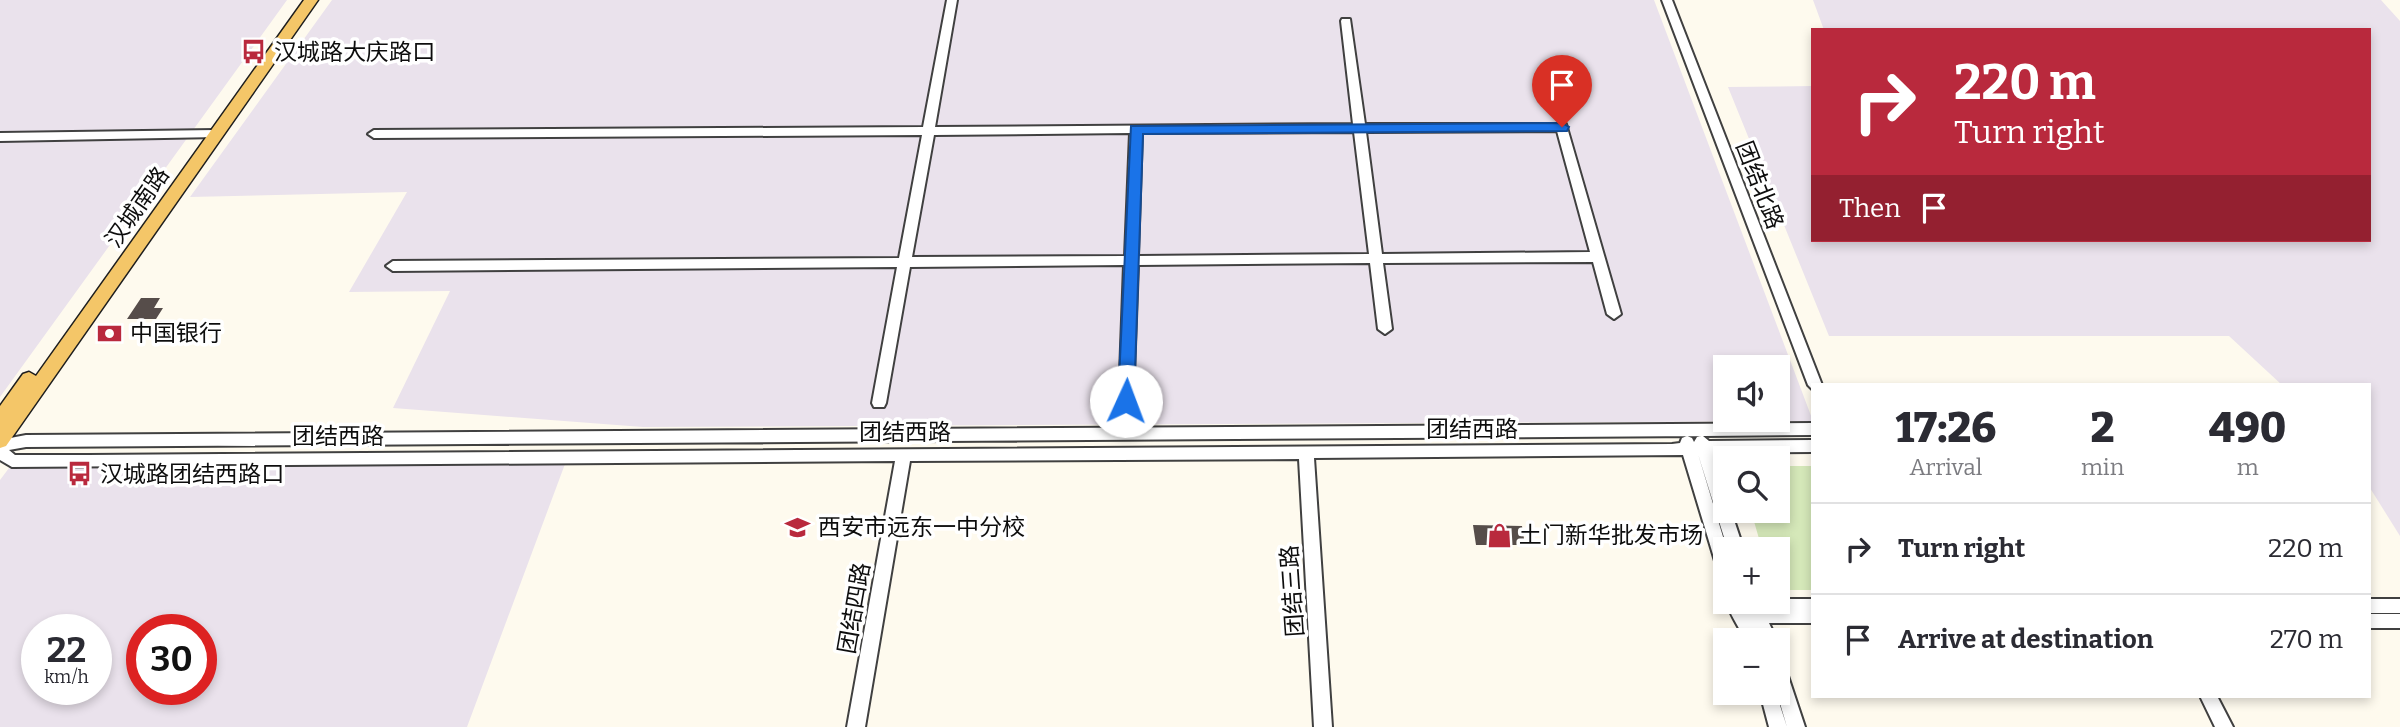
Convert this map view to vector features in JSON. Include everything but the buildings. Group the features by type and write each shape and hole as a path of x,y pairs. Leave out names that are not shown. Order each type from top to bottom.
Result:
{"main road":[{"name":"汉城南路","path":"0,441 299,0"},
{"name":"汉城南路","path":"0,420 311,0"}],"street":[{"path":"878,403 952,0"},
{"name":"团结北路","path":"1667,0 1814,383"},
{"path":"1346,21 1385,329"},
{"path":"374,134 1562,127 1615,314"},
{"path":"1126,401 1136,129"},
{"path":"0,137 209,135"},
{"path":"393,266 905,260 1598,257"},
{"name":"团结西路","path":"0,449 38,441 1811,429"},
{"path":"1691,430 1731,537"},
{"name":"团结西路","path":"0,449 12,461 1811,446"},
{"path":"1697,449 1718,537"},
{"name":"团结三路","path":"1306,452 1324,727"},
{"name":"团结四路","path":"856,727 904,455"},
{"path":"1790,607 1811,606"},
{"path":"2371,606 2400,606"},
{"path":"1790,613 1811,616"},
{"path":"2371,621 2400,621"},
{"path":"2208,698 2224,727"},
{"path":"1772,705 1778,727"},
{"path":"1789,705 1796,727"}],"shaded area":[{"path":"0,0 287,0 0,397"},
{"path":"332,0 1654,0 1788,355 1713,355 1713,422 643,427 393,408 450,291 349,292 407,192 190,197"},
{"path":"1813,0 2381,0 2400,21 2400,536 2371,490 2371,383 2280,383 2229,336 1829,336 1728,87 1811,86 1811,242 2371,242 2371,28 1823,28"},
{"path":"1790,360 1811,416 1811,421 1790,421"},
{"path":"565,464 467,727 0,727 0,480 9,468"}],"green space":[{"path":"1790,466 1811,466 1811,590 1790,590 1790,537 1759,537 1754,523 1790,523"}],"place":[{"name":"汉城路大庆路口","path":"254,52"},
{"name":"中国银行","path":"110,333"},
{"name":"汉城路团结西路口","path":"80,474"},
{"name":"西安市远东一中分校","path":"798,527"},
{"name":"土门新华批发市场","path":"1499,535"}],"route":[{"path":"1126,401 1136,129 1562,127"}]}
